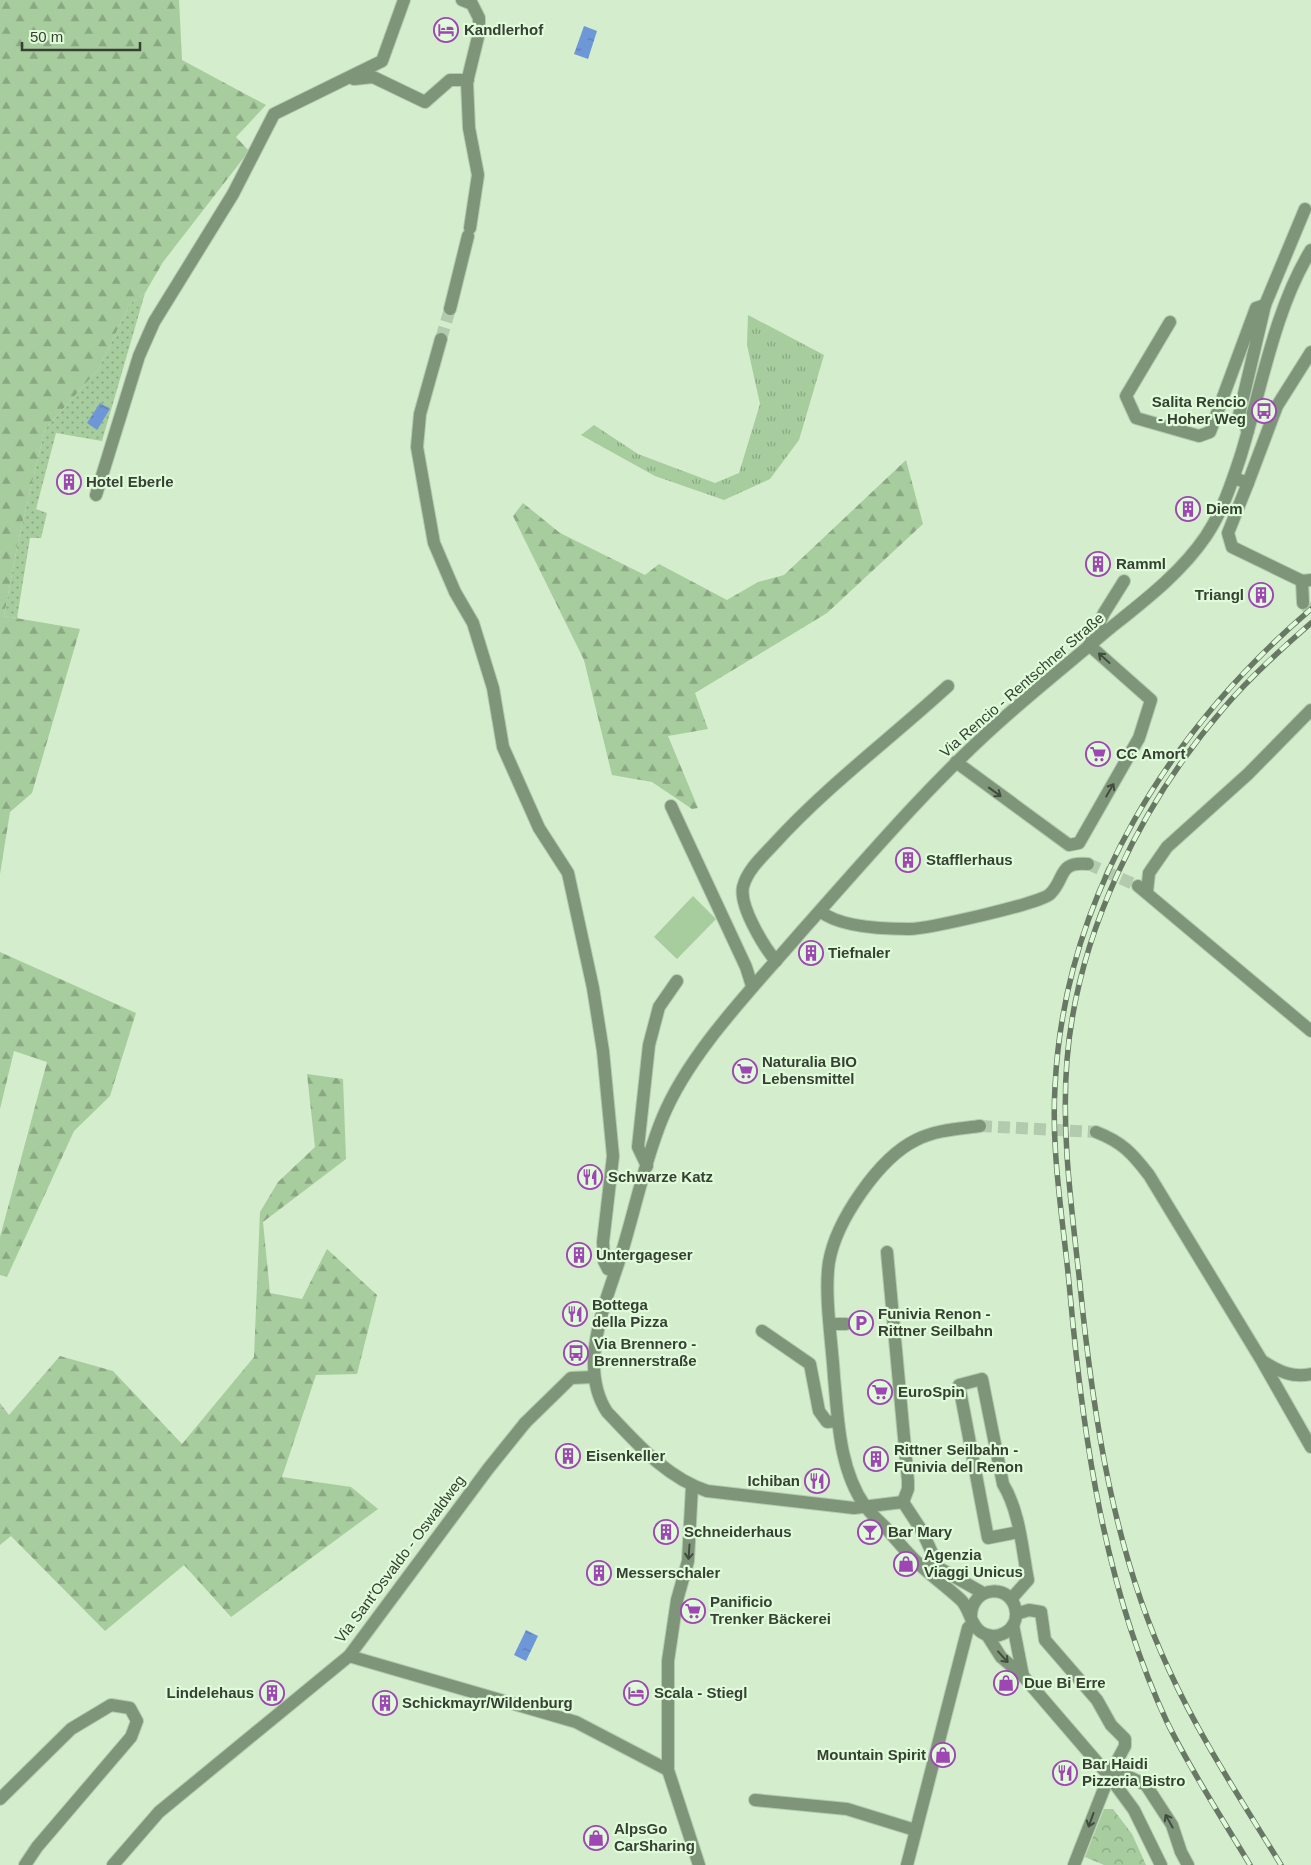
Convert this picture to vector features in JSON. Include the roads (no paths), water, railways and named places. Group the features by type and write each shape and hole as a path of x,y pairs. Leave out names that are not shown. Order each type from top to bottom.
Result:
{"street":[{"path":"96,495 121,408 150,330 232,194 274,114 382,61 404,0"},
{"path":"450,309 469,232 478,175 469,128 468,80 479,33 479,18 469,2"},
{"path":"349,77 353,79 373,77 425,102 450,80 468,80"},
{"path":"1248,431 1239,415 1265,305 1305,209"},
{"name":"Via Rencio - Rentschner Straße","path":"820,911 920,798 956,762 980,739 1169,579 1205,538 1221,512 1234,478 1281,317 1302,265 1311,250"},
{"path":"1170,322 1126,396 1136,418 1199,436 1210,432 1256,308 1265,305"},
{"path":"441,340 420,414 417,447 427,506 434,543 456,592 473,623 493,688 503,747 539,828 568,873 593,988 603,1051 613,1156 603,1242 604,1261 608,1269 615,1272"},
{"path":"1304,603 1307,581 1232,547 1228,533 1276,406 1307,368 1311,352"},
{"path":"1234,478 1248,483"},
{"path":"956,762 1069,844 1079,843 1140,738 1151,700 1089,646 1104,613 1124,581"},
{"path":"776,961 755,933 747,910 742,887 754,866 826,792 948,686"},
{"path":"1309,1026 1142,889 1149,873 1167,847 1248,774 1311,710"},
{"path":"671,806 746,967 752,986"},
{"path":"903,1502 854,1508 707,1491 692,1486 668,1472 607,1412 595,1389 594,1377 599,1328 615,1272 662,1119 685,1075 752,986 820,911 829,918 855,924 910,929 1010,909 1036,901 1050,894 1063,871 1070,865 1088,864"},
{"path":"647,1166 638,1147 649,1045 659,1007 677,981"},
{"path":"980,1126 943,1130 915,1140 884,1165 863,1188 843,1222 832,1248 828,1277 838,1421 848,1467 865,1506 918,1563 962,1602 981,1633 1002,1635 1014,1620 1029,1610 1041,1612 1045,1640 1098,1700 1111,1725 1122,1734 1125,1746 1109,1776 1074,1865"},
{"path":"1096,1132 1114,1139 1131,1152 1148,1175 1262,1361 1311,1447"},
{"path":"887,1252 908,1481 908,1489 903,1502"},
{"path":"831,1324 846,1324"},
{"path":"762,1331 810,1364 819,1411 827,1422 838,1421"},
{"path":"1262,1361 1281,1373 1301,1376 1311,1374"},
{"name":"Via Sant'Osvaldo - Oswaldweg","path":"113,1865 159,1812 349,1656 488,1469 525,1423 571,1378 594,1377"},
{"path":"1019,1532 988,1538 959,1385 982,1379 1003,1484 1012,1499 1019,1532 1028,1580 1011,1599 1023,1676"},
{"path":"692,1486 688,1561 677,1600 668,1661 668,1770 699,1865"},
{"path":"903,1502 922,1530 939,1568"},
{"path":"918,1563 939,1568 983,1593 998,1591 1011,1599"},
{"path":"907,1865 968,1628 972,1620 974,1603 983,1593"},
{"path":"987,1635 1001,1657 1023,1676 1109,1776 1134,1810 1161,1865"},
{"path":"349,1656 576,1722 668,1770"},
{"path":"0,1798 72,1729 111,1705 130,1708 137,1721 131,1737 37,1847 25,1865"},
{"path":"1109,1776 1127,1776 1146,1784 1172,1825 1180,1852 1188,1865"},
{"path":"755,1800 847,1809 915,1830"}],"water":[{"path":"584,26 597,31 588,59 574,54"},
{"path":"100,403 110,409 97,430 87,423"},
{"path":"526,1630 538,1636 526,1661 514,1655"}],"tunnel":[{"path":"441,339 450,309"},
{"path":"1303,603 1311,611"},
{"path":"1088,864 1138,886"},
{"path":"980,1126 1096,1132"},
{"path":"846,1324 861,1323"}],"railway":[{"path":"1250,1865 1196,1776 1167,1722 1146,1671 1112,1566 1090,1457 1075,1348 1056,1165 1055,1087 1063,1017 1079,949 1103,884 1133,822 1170,763 1212,708 1260,657 1311,609"},
{"path":"1281,1865 1222,1769 1181,1695 1150,1624 1133,1578 1108,1481 1099,1432 1085,1334 1068,1172 1065,1116 1067,1060 1073,1013 1084,965 1099,919 1118,873 1140,829 1165,786 1193,746 1243,686 1311,623"}],"place":[{"name":"Kandlerhof","path":"446,30"},
{"name":"Salita Rencio - Hoher Weg","path":"1264,411"},
{"name":"Hotel Eberle","path":"69,482"},
{"name":"Diem","path":"1188,509"},
{"name":"Ramml","path":"1098,564"},
{"name":"Triangl","path":"1261,595"},
{"name":"CC Amort","path":"1098,754"},
{"name":"Stafflerhaus","path":"908,860"},
{"name":"Tiefnaler","path":"811,953"},
{"name":"Naturalia BIO Lebensmittel","path":"745,1071"},
{"name":"Schwarze Katz","path":"590,1177"},
{"name":"Untergageser","path":"579,1255"},
{"name":"Bottega della Pizza","path":"575,1314"},
{"name":"Funivia Renon - Rittner Seilbahn","path":"861,1323"},
{"name":"Via Brennero - Brennerstraße","path":"576,1353"},
{"name":"EuroSpin","path":"880,1392"},
{"name":"Eisenkeller","path":"568,1456"},
{"name":"Rittner Seilbahn - Funivia del Renon","path":"876,1459"},
{"name":"Ichiban","path":"817,1481"},
{"name":"Schneiderhaus","path":"666,1532"},
{"name":"Bar Mary","path":"870,1532"},
{"name":"Agenzia Viaggi Unicus","path":"906,1564"},
{"name":"Messerschaler","path":"599,1573"},
{"name":"Panificio Trenker Bäckerei","path":"693,1611"},
{"name":"Due Bi Erre","path":"1006,1683"},
{"name":"Lindelehaus","path":"272,1693"},
{"name":"Scala - Stiegl","path":"636,1693"},
{"name":"Schickmayr/Wildenburg","path":"385,1703"},
{"name":"Mountain Spirit","path":"943,1755"},
{"name":"Bar Haidi Pizzeria Bistro","path":"1065,1773"},
{"name":"AlpsGo CarSharing","path":"596,1838"}]}
